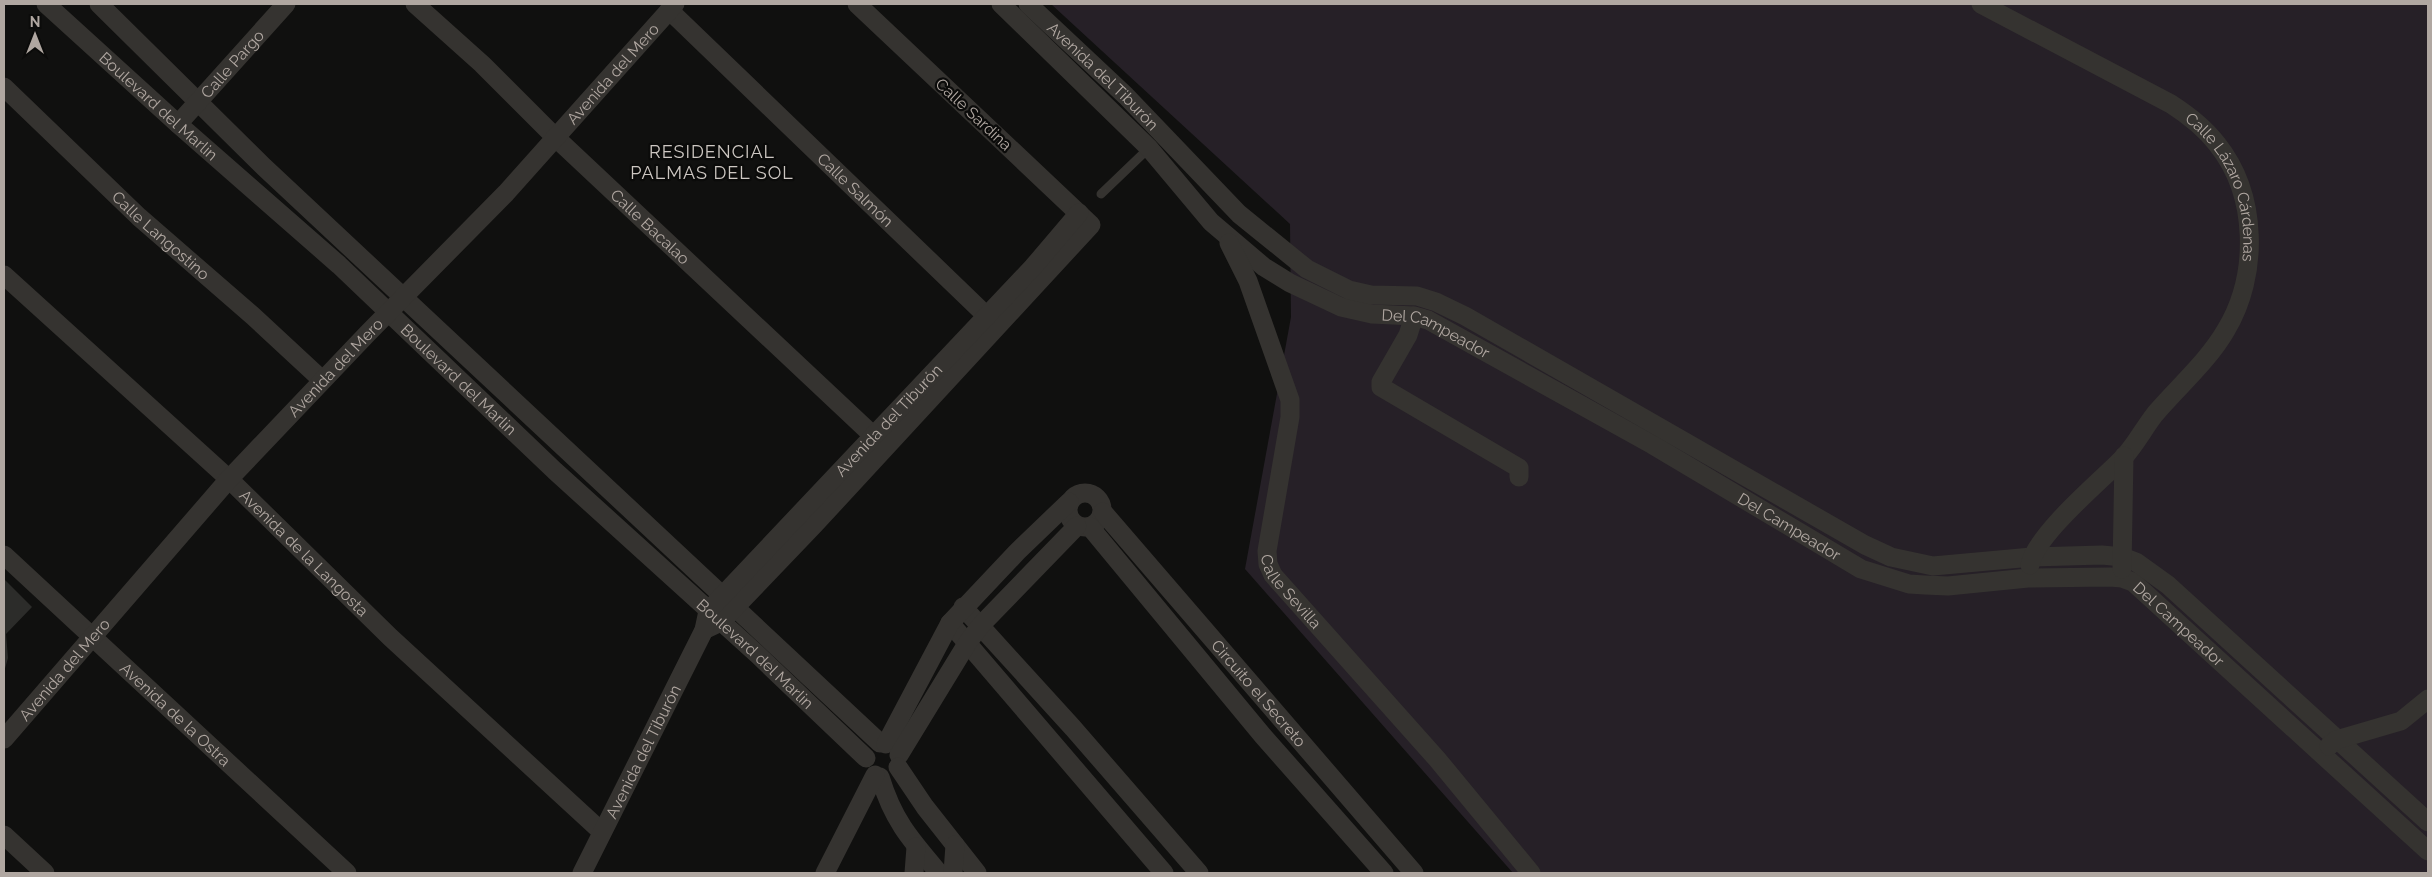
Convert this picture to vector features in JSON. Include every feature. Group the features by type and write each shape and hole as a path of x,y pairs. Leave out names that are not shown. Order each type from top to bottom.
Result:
{"street":[{"name":"Boulevard del Marlin","path":"46,4 389,312 561,477 800,695 866,758"},
{"name":"Boulevard del Marlin","path":"99,4 297,198 727,602 813,678 891,752 924,807 977,873"},
{"name":"Calle Pargo","path":"178,124 286,4"},
{"name":"Calle Bacalao","path":"415,4 482,64 555,137 879,441"},
{"name":"Calle Sardina","path":"857,4 1085,219"},
{"name":"Avenida del Tiburón","path":"1001,4 1149,148"},
{"name":"Avenida del Tiburón","path":"1028,4 1162,134"},
{"name":"Calle Lázaro Cárdenas","path":"1981,4 2172,104 2193,119 2217,144 2233,168 2242,194 2248,226 2250,253 2247,277 2237,309 2226,330 2210,354 2155,415 2124,456 2064,517 2032,556 2028,578"},
{"name":"Avenida del Mero","path":"4,739 229,479 322,380 506,193 672,7"},
{"name":"Calle Salmón","path":"672,7 992,321"},
{"name":"Calle Langostino","path":"4,86 139,217 253,316 322,380"},
{"name":"Del Campeador","path":"1162,134 1239,214 1307,269 1330,282 1371,295 1417,296 1436,302 1486,327 1811,512 1865,545 1890,557 1933,566 2032,556 2102,555 2123,557 2151,572 2168,585 2336,740 2428,821"},
{"name":"Del Campeador","path":"1149,148 1211,222 1264,268 1290,283 1341,307 1372,314 1414,316 1428,320 1565,395 1800,531 1861,569 1909,584 1948,586 2028,578 2122,578 2133,582 2322,752 2428,851"},
{"path":"1224,234 1226,226 1239,214"},
{"name":"Avenida del Tiburón","path":"582,873 704,630 727,602 808,519 1085,219"},
{"name":"Calle Sevilla","path":"1224,234 1248,282 1290,400 1290,416 1266,551 1268,564 1273,575 1437,759 1502,841 1531,873"},
{"path":"1248,282 1264,268 1274,243"},
{"name":"Avenida de la Langosta","path":"4,275 229,479 397,644 602,832"},
{"path":"1414,316 1408,335 1381,382 1382,387 1519,468 1519,477"},
{"path":"1565,395 1575,378"},
{"path":"2122,578 2124,456"},
{"path":"877,776 894,773 891,752 950,623 963,607 1069,502 1080,493 1093,494 1098,499 1103,512 1096,524 1084,526 981,625 968,642 920,724 891,752"},
{"path":"1069,502 1068,515 1084,526"},
{"name":"Circuito el Secreto","path":"1103,512 1414,873"},
{"path":"1800,531 1811,512"},
{"name":"Circuito el Secreto","path":"1084,526 1263,736 1384,873"},
{"name":"Avenida de la Ostra","path":"4,555 347,873"},
{"path":"963,607 1200,873"},
{"path":"950,623 1164,873"},
{"path":"800,695 813,678"},
{"path":"2322,752 2336,740 2401,721 2428,700"},
{"path":"1263,736 1281,720"},
{"path":"891,752 874,746 866,758 866,765 877,776 888,804 916,847 939,873"},
{"path":"825,873 877,776"},
{"path":"2414,838 2428,821"},
{"path":"4,834 45,873"},
{"path":"1146,851 1166,835"},
{"path":"953,873 955,845"},
{"path":"914,873 916,847"}],"lane":[{"name":"Avenida del Tiburón","path":"1101,194 1162,134"}],"shaded area":[{"path":"1051,4 2428,4 2428,873 1513,873 1245,569 1291,317 1290,224"}],"building":[{"path":"4,579 32,607 6,634 8,658 4,672"}],"district":[{"name":"RESIDENCIAL PALMAS DEL SOL","path":"712,162"}]}
